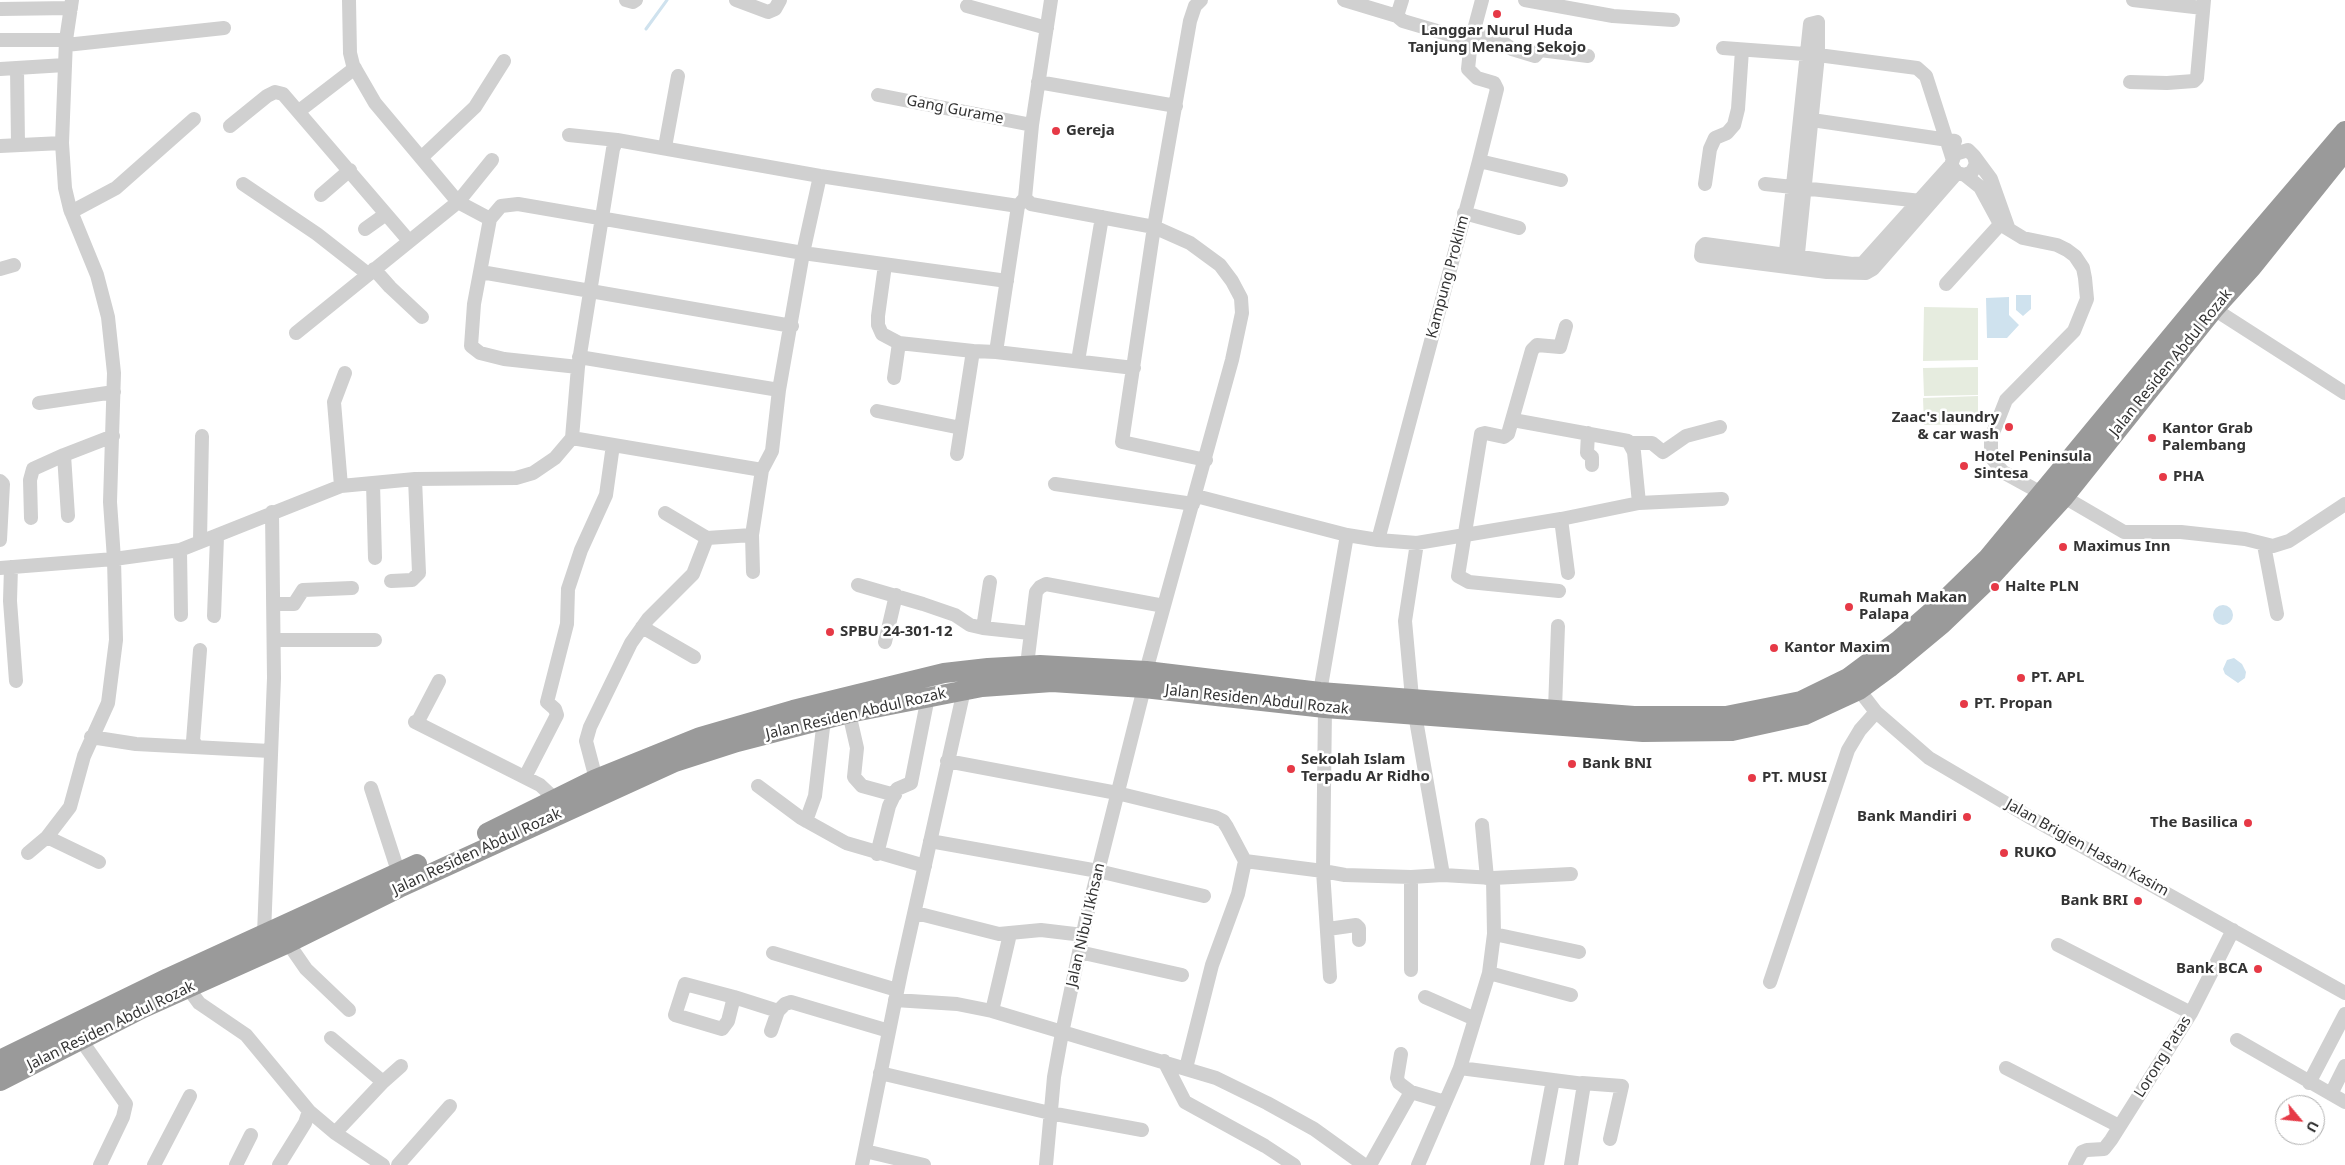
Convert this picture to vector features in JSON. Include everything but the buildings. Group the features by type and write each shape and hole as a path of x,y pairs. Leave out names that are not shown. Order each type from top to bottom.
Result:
{"highway":[{"name":"Jalan Residen Abdul Rozak","path":"0,1081 188,988 288,943 399,880 596,779 700,737 783,713 944,673 1027,665 1323,700 1414,706 1555,709 1634,716 1726,716 1801,700 1853,684 1968,579 2043,494 2223,274 2345,131"},
{"name":"Jalan Residen Abdul Rozak","path":"1414,706 1643,732 1721,732 1805,715 1942,624 1989,579 2064,497 2214,309 2252,267 2345,151"},
{"name":"Jalan Residen Abdul Rozak","path":"0,1060 264,934 399,880 675,762 728,744 849,713 964,690 1027,682 1145,680"}],"street":[{"path":"349,0 353,62 375,103 458,202 490,219"},
{"path":"626,0 633,2 636,0"},
{"path":"736,0 771,12 777,7 780,0"},
{"path":"996,352 1021,202 1051,0"},
{"path":"1201,0 1195,6 1190,21 1154,227 1122,442 1206,460"},
{"path":"1344,0 1397,16 1403,20 1472,37 1498,39 1512,49 1536,56 1540,50 1588,56"},
{"path":"1397,16 1402,0"},
{"name":"Kampung Proklim","path":"1378,540 1497,89 1494,83 1477,78 1468,69 1472,37 1482,0"},
{"path":"1525,0 1601,6 1613,16 1673,20"},
{"path":"2130,82 2167,83 2197,78 2204,4 2132,0"},
{"path":"0,9 71,4 66,43 62,143 65,188 71,212 103,295 108,316 114,373 110,502 114,559 115,655 108,703 91,736 70,807 47,836 28,853"},
{"path":"967,6 1047,28"},
{"path":"0,40 66,43 224,28"},
{"path":"1723,48 1813,54 1916,68 1922,71 1959,144 1976,164 1975,168 1956,168 1921,201 1893,239"},
{"path":"1705,184 1710,149 1715,138 1727,133 1734,125 1742,50"},
{"path":"1798,189 1812,120 1813,54"},
{"path":"1791,261 1813,54"},
{"path":"299,111 353,62"},
{"path":"421,158 475,107 504,62"},
{"path":"0,69 65,66"},
{"path":"17,68 18,144"},
{"path":"664,147 678,76"},
{"path":"1038,82 1176,106"},
{"path":"230,126 267,96 275,92 283,94 404,235"},
{"name":"Gang Gurame","path":"878,95 1032,125"},
{"path":"71,212 116,188 194,119"},
{"path":"1812,120 1959,144 1991,179 2005,225"},
{"name":"Jalan Nibul Ikhsan","path":"570,135 664,147 820,176 1021,202 1154,227 1190,243 1206,253 1228,276 1241,298 1242,313 1206,460 1164,606 1079,952 1062,1033 1050,1113 1046,1165"},
{"path":"16,681 10,602 5,568 114,559 180,550 200,541 217,537 272,512 341,486 415,479 522,478 544,467 555,458 572,438 579,362 604,219 613,149 617,140"},
{"path":"0,146 62,143"},
{"path":"1791,261 1705,244 1702,246 1701,255 1703,257 1852,264 1864,268 1893,239 1956,168 1959,144"},
{"path":"296,333 458,202 492,160"},
{"path":"1479,161 1561,180"},
{"path":"1956,168 1983,191 2005,225 2023,238 2057,245 2067,250 2075,256 2083,268 2087,299 2074,330 2006,400 1994,426 1989,444 1991,457 2003,472 2043,494"},
{"path":"320,195 350,170"},
{"path":"753,572 752,535 762,470 772,452 779,390 792,326 803,253 820,176"},
{"path":"243,184 371,272 422,317"},
{"path":"1765,184 1921,201"},
{"path":"779,390 579,362 504,359 480,353 471,346 474,304 490,219 501,206 518,204 803,253 1007,281"},
{"path":"1464,213 1519,228"},
{"path":"365,229 386,214"},
{"path":"1078,362 1102,217"},
{"path":"1946,284 2005,225"},
{"path":"885,265 878,325 882,334 899,343 1134,368"},
{"path":"0,269 14,266"},
{"path":"481,272 792,326"},
{"path":"2214,309 2345,392"},
{"path":"1559,591 1469,582 1460,579 1458,576 1482,434 1505,437 1513,420 1532,350 1537,346 1560,347 1566,326"},
{"path":"894,378 899,343"},
{"path":"957,454 973,351"},
{"path":"341,486 334,402 345,373"},
{"path":"39,403 114,392"},
{"path":"877,411 961,428"},
{"path":"1513,420 1626,440 1630,443 1652,443 1663,452 1686,436 1720,427"},
{"path":"1588,433 1587,453 1592,457 1592,465"},
{"path":"31,518 31,471 64,454 113,436"},
{"path":"200,541 202,436"},
{"path":"572,438 762,470"},
{"path":"1630,443 1634,452 1639,503"},
{"path":"525,777 556,715 556,709 547,702 567,624 568,590 581,550 606,496 613,445"},
{"path":"64,454 68,516"},
{"path":"390,581 412,580 419,573 415,479"},
{"path":"0,481 3,484 0,540"},
{"path":"373,483 375,558"},
{"path":"1055,484 1194,500 1378,540 1417,543 1562,519 1639,503 1722,499"},
{"path":"2064,497 2124,532 2181,532 2245,539 2264,545 2279,545 2289,541 2345,504"},
{"path":"264,934 274,640 272,512"},
{"path":"665,514 707,538 752,535"},
{"path":"1562,519 1568,573"},
{"path":"1330,977 1323,871 1323,700 1347,534"},
{"path":"214,616 217,537"},
{"path":"596,779 586,741 590,726 613,676 642,627 693,574 707,538"},
{"path":"1417,543 1405,621 1414,706 1443,875"},
{"path":"2264,545 2277,614"},
{"path":"180,550 181,615"},
{"path":"983,628 990,582"},
{"path":"1027,665 1036,592 1046,584 1164,606"},
{"path":"858,585 955,615 970,625 1030,633"},
{"path":"274,604 294,604 303,590 352,588"},
{"path":"885,642 896,596"},
{"path":"1555,709 1558,626"},
{"path":"642,627 694,657"},
{"path":"274,640 375,640"},
{"path":"197,746 194,741 200,650"},
{"path":"440,681 416,723 540,784 555,799"},
{"name":"Jalan Brigjen Hasan Kasim","path":"1853,684 1876,712 1929,758 2031,818 2345,993"},
{"path":"862,1165 896,995 916,913 947,761 964,690"},
{"path":"877,854 889,806 894,795 900,787 911,783 928,697"},
{"path":"1770,982 1848,750 1860,730 1876,712"},
{"path":"849,713 857,748 854,777 862,786 894,795"},
{"path":"806,821 815,796 824,719"},
{"path":"91,736 136,744 270,751"},
{"path":"947,761 1117,793 1199,813 1222,821 1245,861 1238,894 1212,965 1186,1068"},
{"path":"758,786 806,821 846,844 926,866"},
{"path":"371,788 399,880"},
{"path":"1418,1165 1460,1068 1488,973 1494,934 1490,878 1482,825"},
{"path":"47,836 98,862"},
{"path":"930,841 1098,871 1204,896"},
{"path":"1245,861 1323,871 1345,876 1411,877 1443,875 1490,878 1571,874"},
{"path":"1411,877 1411,970"},
{"path":"916,913 974,928 1010,934 1041,930 1083,935"},
{"path":"1328,928 1356,925 1359,928 1359,940"},
{"name":"Lorong Patas","path":"2075,1165 2082,1152 2104,1149 2191,1013 2234,930"},
{"path":"992,1011 1010,934"},
{"path":"1494,934 1579,952"},
{"path":"288,943 306,969 349,1010"},
{"path":"2058,945 2191,1013"},
{"path":"1079,952 1182,975"},
{"path":"773,953 896,995 992,1011 1216,1078 1275,1107 1314,1129 1364,1165"},
{"path":"1488,973 1571,995"},
{"path":"188,988 199,1002 246,1035 309,1112 374,1162"},
{"path":"734,997 778,1011"},
{"path":"1425,997 1475,1020"},
{"path":"771,1031 778,1011 784,1004 800,1004 889,1031"},
{"path":"2309,1083 2345,1014"},
{"path":"332,1038 384,1082"},
{"path":"81,1040 123,1097 126,1104 123,1118 100,1165"},
{"path":"2237,1040 2345,1102"},
{"path":"1400,1054 1397,1078 1399,1083 1411,1092 1446,1102"},
{"path":"1164,1061 1185,1102 1265,1146 1294,1165"},
{"path":"335,1133 401,1066"},
{"path":"2331,1094 2345,1066"},
{"path":"1460,1068 1553,1080 1617,1084 1622,1086 1610,1139"},
{"path":"2006,1068 2119,1126"},
{"path":"880,1073 1050,1113 1142,1130"},
{"path":"1537,1165 1553,1080"},
{"path":"1571,1165 1585,1086 1582,1083"},
{"path":"1370,1165 1411,1092"},
{"path":"154,1165 190,1096"},
{"path":"398,1165 450,1106"},
{"path":"279,1165 305,1123 309,1112"},
{"path":"236,1165 251,1135"},
{"path":"864,1151 924,1165"}],"shaded area":[{"path":"1924,307 1978,308 1978,360 1923,361"},
{"path":"1978,367 1978,395 1924,396 1923,368"},
{"path":"1978,396 1978,424 1924,425 1923,398"}],"water":[{"path":"2016,295 2031,295 2031,309 2023,316 2016,310"},
{"path":"2009,297 2009,315 2019,325 2007,338 1987,338 1986,298"},
{"path":"2223,605 2230,608 2233,615 2230,622 2223,625 2216,622 2213,615 2216,608"},
{"path":"2234,658 2242,664 2246,672 2245,678 2238,683 2225,674 2223,669 2227,660"}],"waterway":[{"path":"646,29 667,0"}],"place":[{"name":"Langgar Nurul Huda Tanjung Menang Sekojo","path":"1497,14"},
{"name":"Gereja","path":"1056,131"},
{"name":"Zaac's laundry & car wash","path":"2009,427"},
{"name":"Kantor Grab Palembang","path":"2152,438"},
{"name":"Hotel Peninsula Sintesa","path":"1964,466"},
{"name":"PHA","path":"2163,477"},
{"name":"Maximus Inn","path":"2063,547"},
{"name":"Halte PLN","path":"1995,587"},
{"name":"Rumah Makan Palapa","path":"1849,607"},
{"name":"SPBU 24-301-12","path":"830,632"},
{"name":"Kantor Maxim","path":"1774,648"},
{"name":"PT. APL","path":"2021,678"},
{"name":"PT. Propan","path":"1964,704"},
{"name":"Bank BNI","path":"1572,764"},
{"name":"Sekolah Islam Terpadu Ar Ridho","path":"1291,769"},
{"name":"PT. MUSI","path":"1752,778"},
{"name":"Bank Mandiri","path":"1967,817"},
{"name":"The Basilica","path":"2248,823"},
{"name":"RUKO","path":"2004,853"},
{"name":"Bank BRI","path":"2138,901"},
{"name":"Bank BCA","path":"2258,969"}]}
